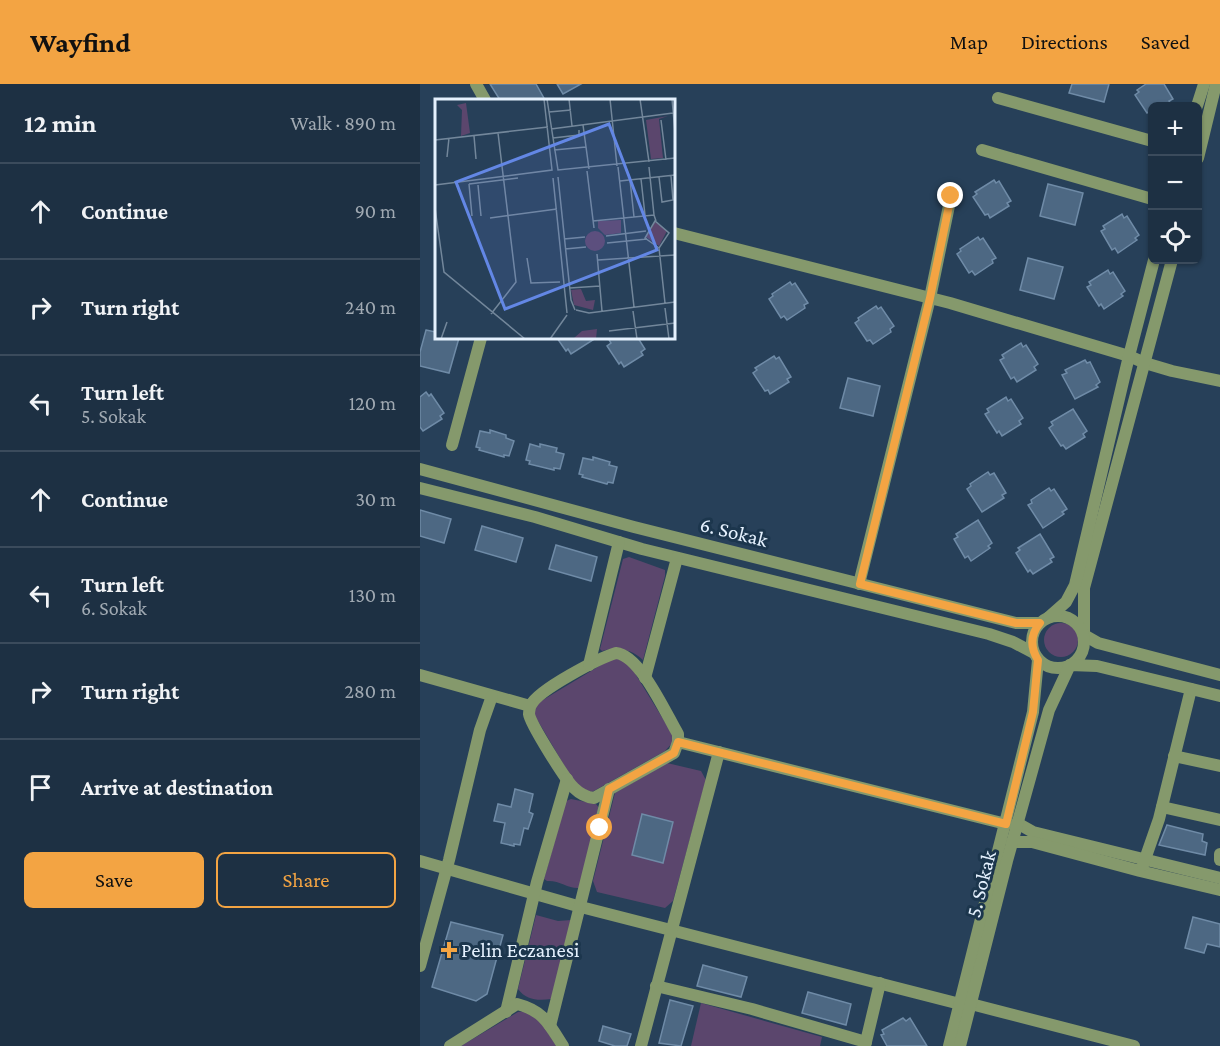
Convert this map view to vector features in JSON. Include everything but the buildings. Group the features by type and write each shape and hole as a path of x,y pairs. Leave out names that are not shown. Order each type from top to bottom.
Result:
{"street":[{"path":"476,84 484,99"},
{"path":"1198,102 1204,84"},
{"path":"1198,156 1216,84"},
{"path":"998,98 1148,140"},
{"path":"981,150 1148,198"},
{"path":"860,584 930,298 951,196"},
{"path":"675,233 930,298 1129,356 1145,363 1220,381"},
{"path":"1153,264 1075,585 1066,602 1044,620 1032,636 1036,656 1053,668 1070,665 1097,666 1220,696"},
{"path":"1070,665 1082,652 1084,588 1171,264"},
{"path":"452,446 481,339"},
{"name":"6. Sokak","path":"420,469 645,530 1016,623 1044,620"},
{"name":"6. Sokak","path":"420,488 535,517 677,558 989,634 1012,642 1036,656"},
{"path":"589,665 619,542"},
{"path":"645,678 677,558"},
{"path":"1044,620 1057,616 1074,621 1084,635 1098,643 1220,675"},
{"path":"622,654 634,662 645,678 678,734 674,753 594,798 584,796 567,779 529,714 530,706 536,697 606,657 622,654"},
{"name":"5. Sokak","path":"988,914 1012,842 1012,824 1033,712 1036,656"},
{"name":"5. Sokak","path":"950,1046 965,1004 1012,824 1049,710 1070,665"},
{"path":"420,675 530,706"},
{"path":"1140,872 1162,807 1191,689"},
{"path":"420,966 447,868 480,730 492,696"},
{"path":"678,742 1220,878"},
{"path":"641,1046 719,752"},
{"path":"1174,756 1220,766"},
{"path":"506,1012 535,893 567,779"},
{"path":"550,1026 609,789"},
{"path":"1162,807 1220,820"},
{"path":"1012,842 1032,842 1140,872 1220,890"},
{"path":"1220,854 1220,860"},
{"path":"420,861 670,930 1134,1046"},
{"path":"656,986 752,1009 865,1044 880,983"},
{"path":"450,1046 517,1004 530,1008 544,1017 562,1046"},
{"name":"5. Sokak","path":"960,1046 965,1004"}],"shaded area":[{"path":"629,557 665,570 643,660 634,653 624,650 602,651 600,649 623,559"},
{"path":"1061,623 1073,628 1078,640 1073,652 1061,657 1049,652 1044,640 1049,628"},
{"path":"619,657 628,662 671,732 674,741 665,751 592,792 577,787 532,711 533,706 611,659"},
{"path":"667,763 701,771 706,780 673,901 665,908 597,892 593,881 615,793"},
{"path":"571,799 596,804 599,808 579,888 544,879 566,801"},
{"path":"536,915 558,921 571,920 551,999 533,999 518,989"},
{"path":"701,1003 822,1037 820,1046 691,1046"},
{"path":"526,1011 539,1018 556,1046 461,1046 518,1012"}],"place":[{"name":"Pelin Eczanesi","path":"449,950"}],"route":[{"path":"600,828 609,789 674,753 678,742 1006,824 1033,712 1038,660 1034,653 1032,636 1040,623 1016,623 860,584 930,298 951,196"}]}
